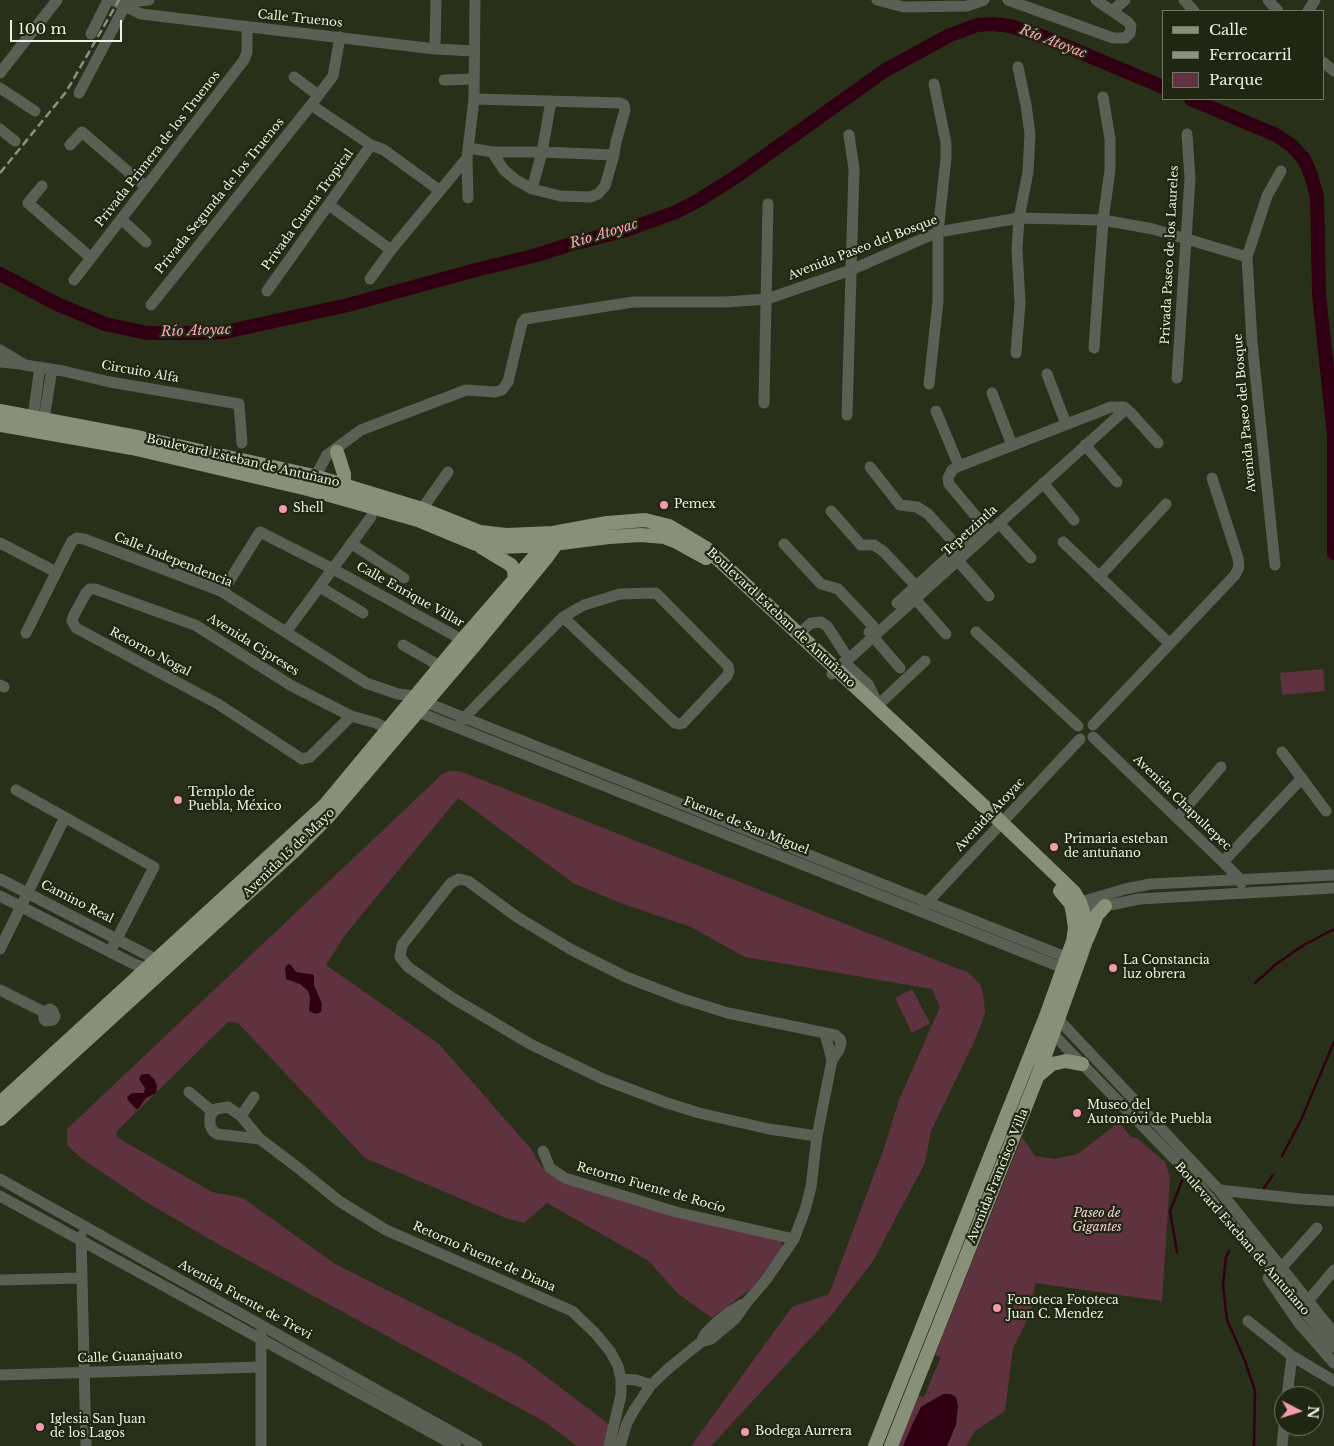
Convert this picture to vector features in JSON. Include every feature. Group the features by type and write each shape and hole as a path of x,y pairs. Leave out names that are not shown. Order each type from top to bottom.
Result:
{"main road":[{"name":"Boulevard Esteban de Antuñano","path":"0,411 137,437 317,477 422,509 480,532 555,538 641,535 664,537 677,542 704,556 836,665 1000,826 1074,892 1077,908"},
{"name":"Boulevard Esteban de Antuñano","path":"0,425 132,448 312,490 418,520 476,544 501,547 555,538 607,523 646,520 669,526 706,548 799,634 836,665 1000,826"},
{"path":"339,448 344,485"},
{"name":"Avenida 15 de Mayo","path":"417,704 440,666 468,643 515,580 555,538"},
{"name":"Avenida 15 de Mayo","path":"0,1119 153,966 186,942 325,805 417,704 555,538"},
{"path":"476,544 512,565 515,580"},
{"path":"1085,944 1097,915 1105,906"},
{"name":"Avenida Francisco Villa","path":"875,1446 1052,1018 1085,944 1077,908"},
{"name":"Avenida Francisco Villa","path":"1052,1018 1065,963 1074,941 1077,908"},
{"name":"Avenida 15 de Mayo","path":"0,1102 119,1002"},
{"name":"Avenida Francisco Villa","path":"891,1446 1038,1075 1047,1032"},
{"path":"1038,1075 1052,1064 1066,1061 1082,1064"}],"street":[{"path":"0,73 57,0"},
{"path":"91,34 110,0"},
{"name":"Calle Truenos","path":"110,0 126,3 141,14 247,28 340,36 435,49 474,51"},
{"path":"80,92 126,3 149,0"},
{"path":"435,49 436,0"},
{"path":"468,198 468,153 474,99 475,0"},
{"path":"877,0 904,7 967,6 984,0"},
{"path":"1008,0 1035,4 1112,38 1125,38 1130,34 1131,26 1128,22 1096,0"},
{"path":"1112,11 1125,0"},
{"path":"1184,0 1193,10"},
{"path":"1268,0 1277,10"},
{"name":"Privada Primera de los Truenos","path":"74,280 244,60 247,52 247,28"},
{"name":"Privada Segunda de los Truenos","path":"151,305 333,76 340,36"},
{"path":"1016,353 1020,303 1017,249 1018,218 1028,172 1030,134 1018,67"},
{"path":"294,77 315,100 371,145 384,150 439,190"},
{"path":"444,80 474,79"},
{"path":"929,384 938,300 938,232 946,158 946,144 934,84"},
{"path":"0,88 35,111"},
{"path":"1094,348 1103,220 1110,170 1110,139 1103,97"},
{"path":"474,99 620,103 624,106 625,110 605,186 598,194 590,197 561,196 532,189 516,180 504,170 492,152"},
{"path":"532,189 542,152 551,101"},
{"path":"0,129 14,141"},
{"path":"70,144 82,132 146,187"},
{"name":"Privada Paseo de los Laureles","path":"1177,378 1190,178 1187,134"},
{"path":"847,414 854,169 849,136"},
{"name":"Privada Cuarta Tropical","path":"267,291 371,145"},
{"path":"370,279 390,250 468,153 542,152 614,155"},
{"name":"Avenida Paseo del Bosque","path":"1275,565 1252,342 1247,257 1267,196 1281,171"},
{"path":"42,186 28,203 91,258"},
{"path":"764,403 768,204"},
{"path":"329,205 390,250"},
{"path":"122,218 146,242"},
{"name":"Avenida Paseo del Bosque","path":"312,490 317,477 339,448 360,430 466,390 495,392 502,390 508,382 522,323 525,319 633,302 726,302 767,299 851,270 938,232 1018,218 1103,220 1153,229 1247,257"},
{"name":"Circuito Alfa","path":"0,350 25,365 239,404 242,443"},
{"path":"0,362 25,365"},
{"path":"38,418 46,368"},
{"path":"1046,374 1066,424"},
{"path":"992,393 1012,445"},
{"path":"986,529 948,484 948,478 952,470 958,466 1111,407 1124,407 1158,443"},
{"name":"Tepetzintla","path":"836,665 956,554 986,529 999,522 1126,409"},
{"path":"936,411 958,466"},
{"path":"1085,445 1117,482"},
{"path":"870,467 900,505 917,506 928,514 989,596"},
{"path":"422,509 448,472"},
{"path":"1093,725 1234,575 1238,567 1238,558 1212,478"},
{"path":"1043,483 1074,520"},
{"path":"1099,577 1166,504"},
{"path":"831,511 861,545 874,545 883,551 946,634"},
{"path":"286,632 371,517"},
{"path":"999,522 1031,558"},
{"name":"Calle Enrique Villar","path":"226,586 260,532 333,569 468,643"},
{"name":"Calle Independencia","path":"56,572 72,541 77,538 84,539 221,591 366,683 398,694 417,704"},
{"path":"1063,542 1169,643"},
{"path":"352,544 404,578"},
{"path":"784,544 821,584 838,589 900,668"},
{"path":"1,546 56,572 26,633"},
{"path":"320,587 363,613"},
{"name":"Avenida Cipreses","path":"72,621 90,589 95,589 195,625 292,686 351,716 393,731"},
{"path":"454,726 563,617 584,605 620,594 656,593 728,666 729,671 727,676 683,723 675,723 563,617"},
{"name":"Retorno Nogal","path":"72,621 76,628 218,704 302,759 310,757 351,716"},
{"path":"799,634 812,623 821,622 828,627 836,665"},
{"path":"976,632 1078,726"},
{"path":"403,645 440,666"},
{"path":"875,704 925,661"},
{"name":"Fuente de San Miguel","path":"417,704 465,717 1065,963"},
{"name":"Fuente de San Miguel","path":"417,704 454,726 924,906"},
{"path":"1078,726 1083,723 1093,725"},
{"path":"1078,726 1077,733 1080,739 1089,740 1095,734 1093,725"},
{"name":"Avenida Chapultepec","path":"1093,737 1241,880"},
{"name":"Avenida Atoyac","path":"924,906 1080,739"},
{"path":"1282,752 1326,812"},
{"path":"1177,818 1221,767"},
{"path":"1224,862 1302,778"},
{"path":"16,790 154,867 145,894 110,952"},
{"path":"0,949 64,817"},
{"path":"1077,908 1125,888 1151,884 1334,875"},
{"name":"Camino Real","path":"0,879 142,951 153,966"},
{"path":"620,1446 627,1423 651,1385 701,1342 705,1334 723,1317 747,1302 765,1281 794,1239 811,1187 817,1136 832,1060 840,1050 840,1039 836,1035 728,1013 683,999 626,977 572,950 517,917 468,881 459,879 451,883 402,945 400,957 408,968 451,997 530,1044 603,1079 699,1113 769,1129 817,1136"},
{"path":"1240,893 1241,880"},
{"path":"1077,908 1105,906 1139,899 1334,888"},
{"path":"0,896 110,952 153,966"},
{"path":"0,990 44,1012"},
{"name":"Boulevard Esteban de Antuñano","path":"1052,1018 1186,1154 1196,1172 1261,1260 1278,1271 1308,1301 1334,1333"},
{"name":"Boulevard Esteban de Antuñano","path":"1047,1032 1082,1064 1183,1169 1196,1172 1219,1190 1334,1347"},
{"path":"189,1092 212,1112"},
{"path":"241,1116 254,1097"},
{"name":"Retorno Fuente de Diana","path":"260,1139 217,1134 210,1125 212,1112 220,1107 228,1107 241,1116 260,1139 297,1166 339,1201 386,1230 572,1311 595,1332 610,1351 618,1366 621,1379 620,1395 609,1446"},
{"name":"Retorno Fuente de Rocío","path":"543,1151 550,1168 565,1178 676,1212 794,1239"},
{"name":"Avenida Fuente de Trevi","path":"0,1179 477,1446"},
{"path":"1219,1190 1301,1200 1334,1201"},
{"path":"0,1196 456,1446"},
{"path":"81,1224 86,1446"},
{"path":"1278,1271 1317,1228"},
{"path":"1261,1260 1266,1275 1298,1322 1334,1363"},
{"path":"1308,1301 1334,1270"},
{"path":"0,1280 82,1278"},
{"path":"1248,1321 1291,1361 1334,1381"},
{"path":"262,1326 260,1339 262,1446"},
{"path":"1288,1386 1291,1361"},
{"name":"Calle Guanajuato","path":"0,1375 260,1367"},
{"path":"621,1379 636,1380 651,1385"}],"green space":[{"path":"1323,669 1325,691 1282,695 1280,673"},
{"path":"450,771 459,771 470,775 969,973 980,984 985,1012 982,1022 931,1131 925,1163 873,1261 831,1316 711,1446 691,1446 792,1307 829,1294 883,1151 899,1100 940,1007 932,989 745,957 691,927 623,904 573,883 458,798 345,935 326,965 439,1044 531,1149 541,1166 555,1178 680,1217 781,1240 783,1247 754,1286 712,1318 677,1293 649,1261 547,1203 524,1223 506,1218 365,1158 238,1023 228,1022 116,1132 118,1138 212,1192 243,1198 335,1264 520,1357 610,1425 604,1446 577,1446 545,1422 220,1245 146,1202 81,1158 67,1145 67,1129 442,774"},
{"path":"912,989 930,1023 912,1033 895,998"},
{"name":"Paseo de Gigantes","path":"1119,1122 1131,1137 1137,1138 1165,1162 1170,1177 1162,1301 1035,1283 1031,1313 1013,1348 1005,1411 975,1431 966,1446 897,1446 918,1396 924,1397 941,1357 935,1355 1022,1137 1035,1156 1055,1159 1078,1154"}],"shaded area":[{"path":"288,964 296,972 314,975 314,985 322,1004 321,1012 316,1014 309,1011 310,997 308,991 300,984 286,979 285,968"},
{"path":"149,1074 154,1079 157,1085 156,1093 146,1098 136,1109 127,1097 132,1093 144,1093 145,1088 139,1079 141,1075"},
{"path":"943,1394 950,1394 956,1397 958,1406 956,1425 947,1446 903,1446 921,1407"}],"waterway":[{"name":"Río Atoyac","path":"0,274 57,304 105,324 147,333 225,332 348,305 537,255 626,230 676,212 737,176 884,71 948,36 977,25 1010,26 1044,37 1162,87"},
{"name":"Río Atoyac","path":"1193,100 1276,135 1291,145 1304,159 1311,175 1317,197 1319,294 1334,436 1334,553"},
{"path":"1255,983 1275,965 1302,946 1334,929"},
{"path":"1282,1156 1301,1120 1334,1042"},
{"path":"1264,1188 1273,1175"},
{"path":"1177,1252 1170,1211 1182,1181"},
{"path":"1229,1251 1226,1257 1223,1285 1227,1320 1245,1361 1255,1391 1254,1446"}],"railway":[{"path":"0,173 66,92 119,0"}],"place":[{"name":"Pemex","path":"664,505"},
{"name":"Shell","path":"283,509"},
{"name":"Templo de Puebla, México","path":"178,800"},
{"name":"Primaria esteban de antuñano","path":"1054,847"},
{"name":"La Constancia luz obrera","path":"1113,968"},
{"name":"Museo del Automóvi de Puebla","path":"1077,1113"},
{"name":"Fonoteca Fototeca Juan C. Mendez","path":"997,1308"},
{"name":"Iglesia San Juan de los Lagos","path":"40,1427"},
{"name":"Bodega Aurrera","path":"745,1432"}]}
